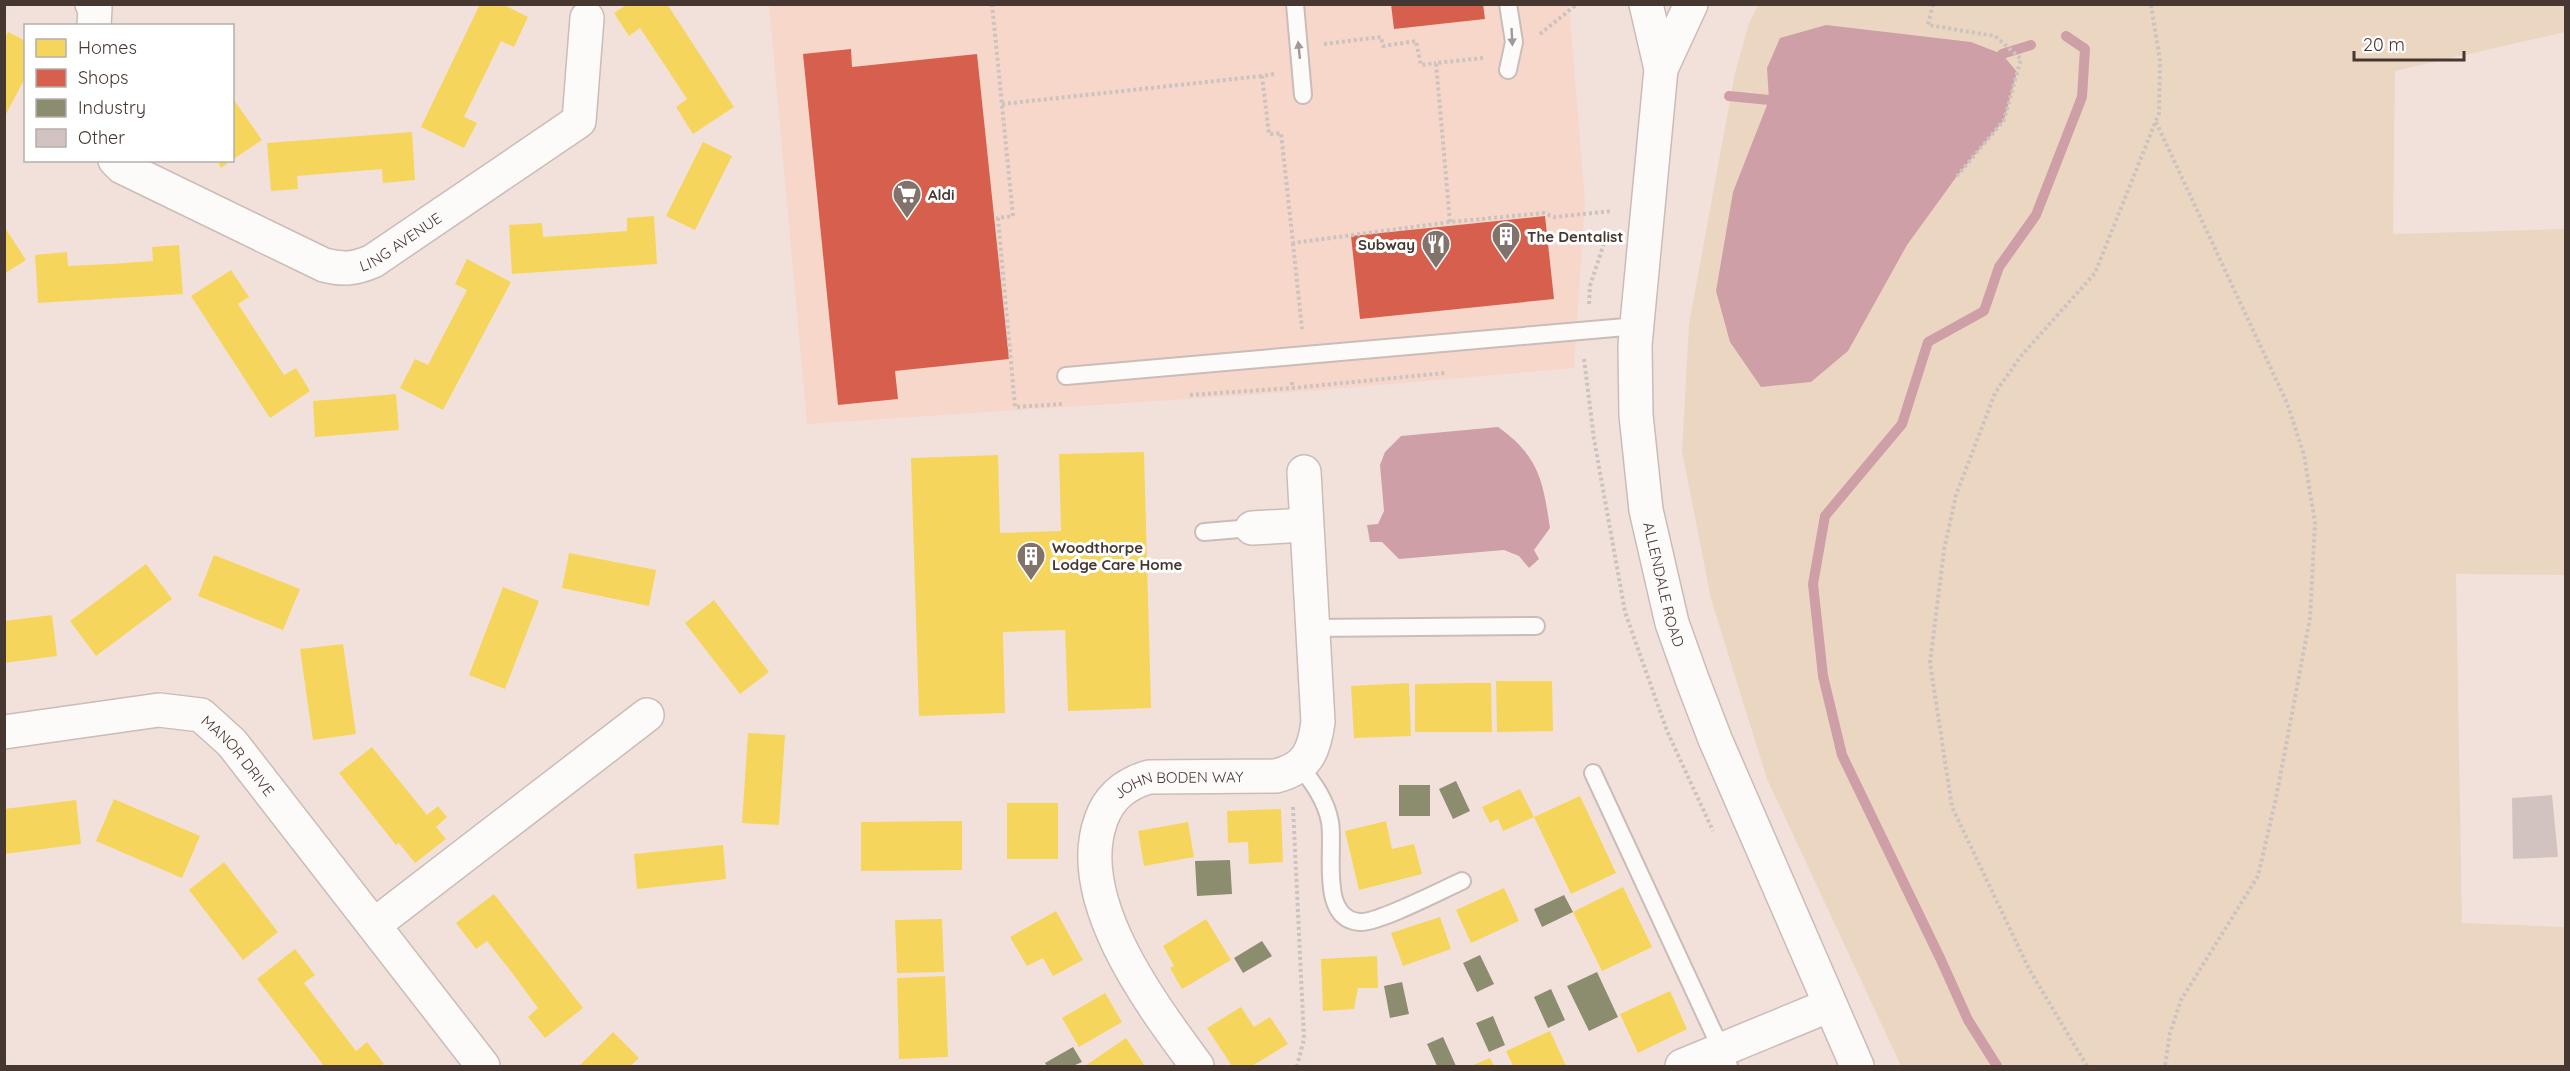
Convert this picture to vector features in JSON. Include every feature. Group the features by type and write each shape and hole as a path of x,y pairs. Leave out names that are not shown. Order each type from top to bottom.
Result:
{"street":[{"path":"92,4 94,24"},
{"name":"ALLENDALE ROAD","path":"1646,4 1661,69 1637,326 1636,415 1648,521 1672,623 1715,739 1857,1066"},
{"name":"ALLENDALE ROAD","path":"1661,69 1691,4"},
{"name":"LING AVENUE","path":"117,162 122,167 324,265 340,269 358,268 373,261 579,121 587,18"},
{"path":"1296,769 1315,745 1318,722 1304,472"},
{"path":"1252,528 1306,525"},
{"name":"MANOR DRIVE","path":"4,732 159,710 201,715 232,743 483,1066"},
{"path":"374,925 647,715"},
{"name":"JOHN BODEN WAY","path":"1197,1066 1163,1020 1130,964 1107,917 1097,888 1095,869 1094,851 1098,827 1105,807 1114,795 1134,781 1149,777 1259,777 1296,769"},
{"path":"1682,1066 1725,1058 1830,1005"}],"lane":[{"path":"1294,4 1304,95"},
{"path":"1508,4 1514,38 1508,70"},
{"path":"1066,376 1637,326"},
{"path":"1204,532 1252,528"},
{"path":"1313,628 1536,626"},
{"path":"1296,769 1319,791 1330,822 1335,905 1344,918 1361,922 1382,916 1462,881"},
{"path":"1593,773 1725,1058"}],"path":[{"path":"992,4 1013,216 998,218 1015,407 1073,403"},
{"path":"1002,104 1321,68 1318,45 1382,38 1383,46 1416,41 1420,64 1494,57 1492,40 1539,36 1577,4"},
{"path":"1932,4 1928,25 1995,36 2021,59 2004,120 1957,176"},
{"path":"2087,1066 2029,969 1952,807 1930,663 1944,550 1956,495 1995,393 2020,356 2095,273 2156,122 2159,113 2160,62 2151,4"},
{"path":"1436,63 1450,222"},
{"path":"1262,76 1269,134 1281,133 1302,329 1286,331 1292,388"},
{"path":"2156,122 2288,403 2304,454 2315,523 2310,618 2276,798 2258,876 2181,1000 2170,1033 2165,1066"},
{"path":"1615,211 1590,286 1585,359 1594,439 1626,612 1667,731 1717,838"},
{"path":"1293,243 1450,222 1544,213 1554,217 1592,213"},
{"path":"1573,360 1585,359"},
{"path":"1188,395 1292,388 1456,372"},
{"path":"1296,769 1304,1039 1298,1066"}],"shaded area":[{"path":"1759,4 2565,5 2565,32 2395,71 2393,234 2565,229 2565,575 2456,574 2462,923 2565,927 2565,1066 1901,1066 1767,779 1711,599 1682,451 1689,324 1735,73 1749,23"},
{"path":"769,5 1569,5 1585,202 1574,368 1324,390 807,424"},
{"path":"1826,25 1971,42 2002,54 2017,72 2004,120 1957,176 1907,245 1848,351 1811,382 1761,387 1730,342 1716,291 1733,192 1769,100 1767,68 1780,38"},
{"path":"1498,427 1512,438 1531,459 1545,496 1550,528 1534,550 1539,559 1529,568 1519,556 1504,550 1399,559 1382,542 1370,542 1367,525 1378,524 1384,511 1380,465 1385,452 1401,436"}],"building: Homes":[{"path":"480,4 502,4 528,17 514,47 501,41 464,117 477,123 464,148 421,127"},
{"path":"628,4 667,4 734,107 693,134 676,107 687,99 640,28 629,36 614,13"},
{"path":"8,32 24,40 24,80 4,118 4,39"},
{"path":"234,100 262,140 234,159"},
{"path":"412,132 415,180 383,183 382,169 297,176 298,189 271,191 267,143"},
{"path":"703,142 732,156 695,230 666,216"},
{"path":"218,162 229,162 221,168"},
{"path":"654,216 657,264 512,274 509,225 542,223 543,237 627,231 627,218"},
{"path":"4,226 26,260 4,274"},
{"path":"179,245 183,294 38,303 35,255 67,252 68,266 111,264 153,261 152,247"},
{"path":"467,259 511,282 443,410 400,388 415,359 428,365 467,290 455,284"},
{"path":"231,270 249,297 238,304 284,375 296,368 310,391 270,418 191,296"},
{"path":"396,394 399,430 315,437 313,401"},
{"name":"Woodthorpe Lodge Care Home","path":"1144,452 1151,708 1068,711 1065,630 1003,632 1005,713 919,716 911,458 998,455 1000,533 1061,531 1059,454"},
{"path":"569,553 656,570 649,606 562,588"},
{"path":"214,555 300,589 283,630 198,596"},
{"path":"146,564 172,599 96,656 70,621"},
{"path":"503,587 539,601 505,689 469,675"},
{"path":"714,600 769,672 740,694 685,623"},
{"path":"52,615 57,656 4,663 4,621"},
{"path":"343,644 356,734 313,740 300,649"},
{"path":"1496,681 1552,681 1553,731 1497,732"},
{"path":"1409,683 1411,736 1354,738 1351,686"},
{"path":"1491,683 1492,732 1415,732 1415,684"},
{"path":"748,733 785,735 779,825 742,823"},
{"path":"372,747 427,815 438,806 447,817 436,827 446,839 415,863 399,843 396,845 339,773"},
{"path":"1520,789 1534,817 1503,831 1498,819 1490,823 1482,807"},
{"path":"1580,796 1616,873 1571,894 1534,817"},
{"path":"114,799 200,836 182,878 96,841"},
{"path":"76,800 81,844 4,854 4,809"},
{"path":"1007,803 1058,803 1058,859 1007,859"},
{"path":"1281,809 1283,862 1249,864 1248,842 1228,843 1227,811"},
{"path":"962,821 962,870 861,871 861,822"},
{"path":"1386,821 1392,849 1414,844 1422,874 1359,890 1345,831"},
{"path":"1188,822 1194,857 1144,866 1138,831"},
{"path":"723,845 726,879 637,889 634,854"},
{"path":"224,862 278,932 243,960 189,890"},
{"path":"1623,887 1652,947 1602,971 1573,912"},
{"path":"1504,888 1519,921 1471,943 1456,910"},
{"path":"494,894 583,1008 545,1038 528,1017 538,1008 513,974 487,941 476,949 456,923"},
{"path":"1056,911 1083,960 1053,976 1043,958 1027,966 1010,937"},
{"path":"1440,917 1451,949 1403,966 1391,933"},
{"path":"942,919 944,972 897,973 895,920"},
{"path":"1206,919 1231,960 1182,989 1170,968 1174,966 1163,946"},
{"path":"295,949 315,975 304,983 356,1051 367,1042 384,1064 380,1066 324,1066 257,979"},
{"path":"1377,956 1378,988 1358,988 1354,1009 1323,1011 1321,959"},
{"path":"945,976 948,1057 899,1059 897,978"},
{"path":"1670,991 1687,1029 1638,1053 1620,1014"},
{"path":"1105,993 1122,1022 1079,1047 1062,1018"},
{"path":"1241,1007 1254,1027 1270,1017 1288,1044 1252,1066 1232,1066 1207,1028"},
{"path":"1550,1031 1566,1066 1513,1066 1506,1051"},
{"path":"613,1032 639,1058 630,1066 579,1066"},
{"path":"1126,1038 1145,1066 1085,1066"},
{"path":"1490,1058 1494,1066 1471,1066"}],"building: Shops":[{"path":"1391,4 1483,4 1485,19 1394,29"},
{"name":"Aldi","path":"851,49 852,67 977,54 1009,359 895,371 898,399 838,405 803,54"},
{"path":"1545,216 1554,299 1360,319 1351,236"}],"building: Industry":[{"path":"1456,781 1470,811 1453,819 1439,789"},
{"path":"1399,785 1430,785 1430,816 1399,816"},
{"path":"1230,860 1232,894 1197,896 1195,861"},
{"path":"1564,895 1573,912 1542,927 1534,909"},
{"path":"1262,941 1272,956 1243,973 1234,958"},
{"path":"1480,955 1494,984 1477,992 1463,963"},
{"path":"1597,972 1618,1017 1589,1031 1567,986"},
{"path":"1402,982 1409,1014 1390,1018 1384,986"},
{"path":"1551,989 1565,1020 1548,1028 1534,997"},
{"path":"1493,1016 1505,1045 1489,1052 1476,1023"},
{"path":"1443,1037 1456,1066 1437,1066 1427,1044"},
{"path":"1073,1047 1082,1062 1073,1066 1047,1066 1045,1063"}],"building: Other":[{"path":"2552,795 2558,857 2513,859 2512,798"}],"waterway":[{"path":"1997,1066 1968,1020 1842,755 1823,676 1813,584 1825,516 1902,424 1928,342 1984,311 1999,267 2036,215 2082,97 2085,49 2066,36"},
{"path":"2002,54 2031,45"},
{"path":"1729,96 1769,100"}],"place":[{"name":"Aldi","path":"907,220"},
{"name":"The Dentalist","path":"1506,262"},
{"name":"Subway","path":"1436,270"},
{"name":"Woodthorpe Lodge Care Home","path":"1031,582"}]}
